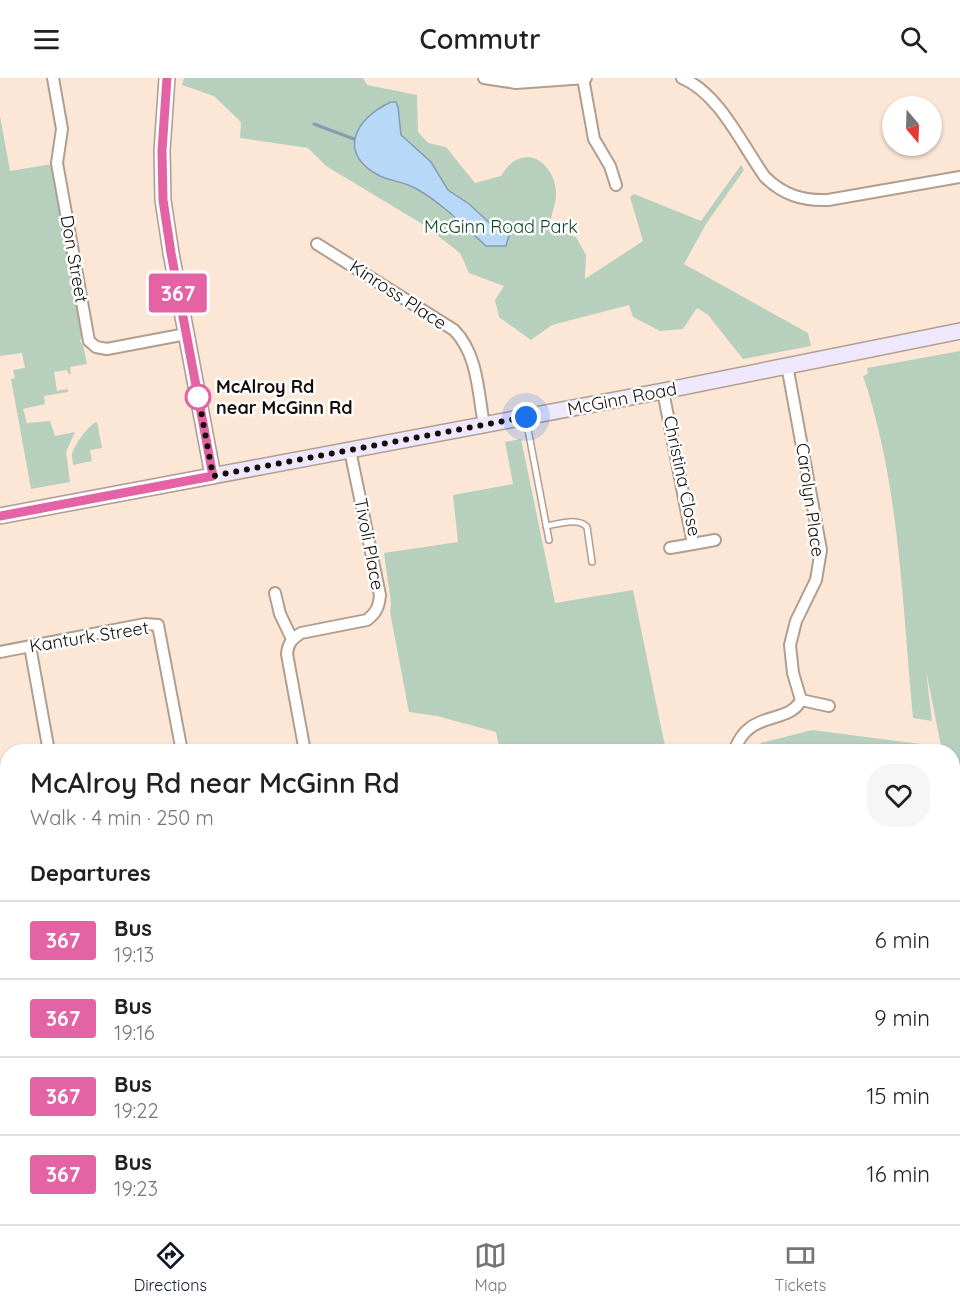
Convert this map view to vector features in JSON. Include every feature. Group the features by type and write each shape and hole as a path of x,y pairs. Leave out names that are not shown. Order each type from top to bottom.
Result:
{"street":[{"name":"Don Street","path":"53,78 62,129 57,163 89,341 96,347 107,349 186,334"},
{"path":"167,78 162,151 163,200 213,476"},
{"path":"484,78 516,83 584,78 594,138 610,166 616,184"},
{"path":"682,78 703,89 714,101 765,177 774,186 795,197 815,201 828,200 960,177"},
{"name":"Kinross Place","path":"317,244 454,330 471,355 484,425"},
{"name":"McGinn Road","path":"0,516 663,391 960,332"},
{"name":"Carolyn Place","path":"788,365 821,550 816,580 796,621 790,645 793,673 801,700"},
{"name":"Christina Close","path":"663,391 693,544 715,540"},
{"name":"Tivoli Place","path":"292,639 301,633 366,620 379,607 380,595 350,450"},
{"path":"670,548 693,544"},
{"path":"275,593 280,614 292,639 287,654 303,744"},
{"name":"Kanturk Street","path":"0,652 145,624 158,625 180,744"},
{"path":"30,646 48,744"},
{"path":"737,744 750,726 793,710 801,700 830,706"}],"lane":[{"path":"526,417 549,540"},
{"path":"546,526 576,521 584,524 587,527 592,562"}],"green space":[{"name":"McGinn Road Park","path":"184,78 363,78 367,85 417,95 418,132 428,143 446,147 475,183 501,176 511,163 527,157 539,161 549,170 556,189 551,228 576,237 586,255 585,279 643,241 630,197 634,194 701,221 741,165 744,170 706,224 684,264 808,333 811,346 743,359 708,315 697,308 683,329 660,331 633,317 629,305 552,325 531,340 499,317 495,300 504,286 469,273 460,253 424,225 326,166 308,148 240,138 241,122 214,96 182,85"},
{"path":"0,116 10,171 52,164 82,337 80,341 87,364 70,367 71,375 67,370 54,372 57,391 68,389 68,392 44,396 45,404 23,409 27,423 50,421 55,436 75,432 66,452 70,482 31,489 11,379 15,378 13,370 25,368 22,353 0,356"},
{"path":"960,351 960,744 941,744 926,671 932,721 913,718 898,545 885,459 863,376 868,374 867,368"},
{"path":"97,422 102,448 90,450 92,461 73,465 72,455 75,446 86,431"},
{"path":"521,439 555,603 633,590 665,744 499,744 496,732 437,716 409,712 390,612 391,603 384,553 458,542 453,495 513,484 505,442"},
{"path":"812,730 920,744 760,744"}],"water":[{"path":"391,102 396,102 398,107 401,135 431,162 448,190 469,204 493,226 509,235 506,246 486,246 434,200 411,186 380,176 366,167 358,157 355,147 360,127 368,117"}],"waterway":[{"path":"314,124 354,139"}],"bus line":[{"name":"367","path":"0,516 213,476 163,200 161,175 167,78"}],"place":[{"name":"McAlroy Rd near McGinn Rd","path":"198,397"}],"route":[{"path":"198,397 198,395 213,476 526,417"}]}
